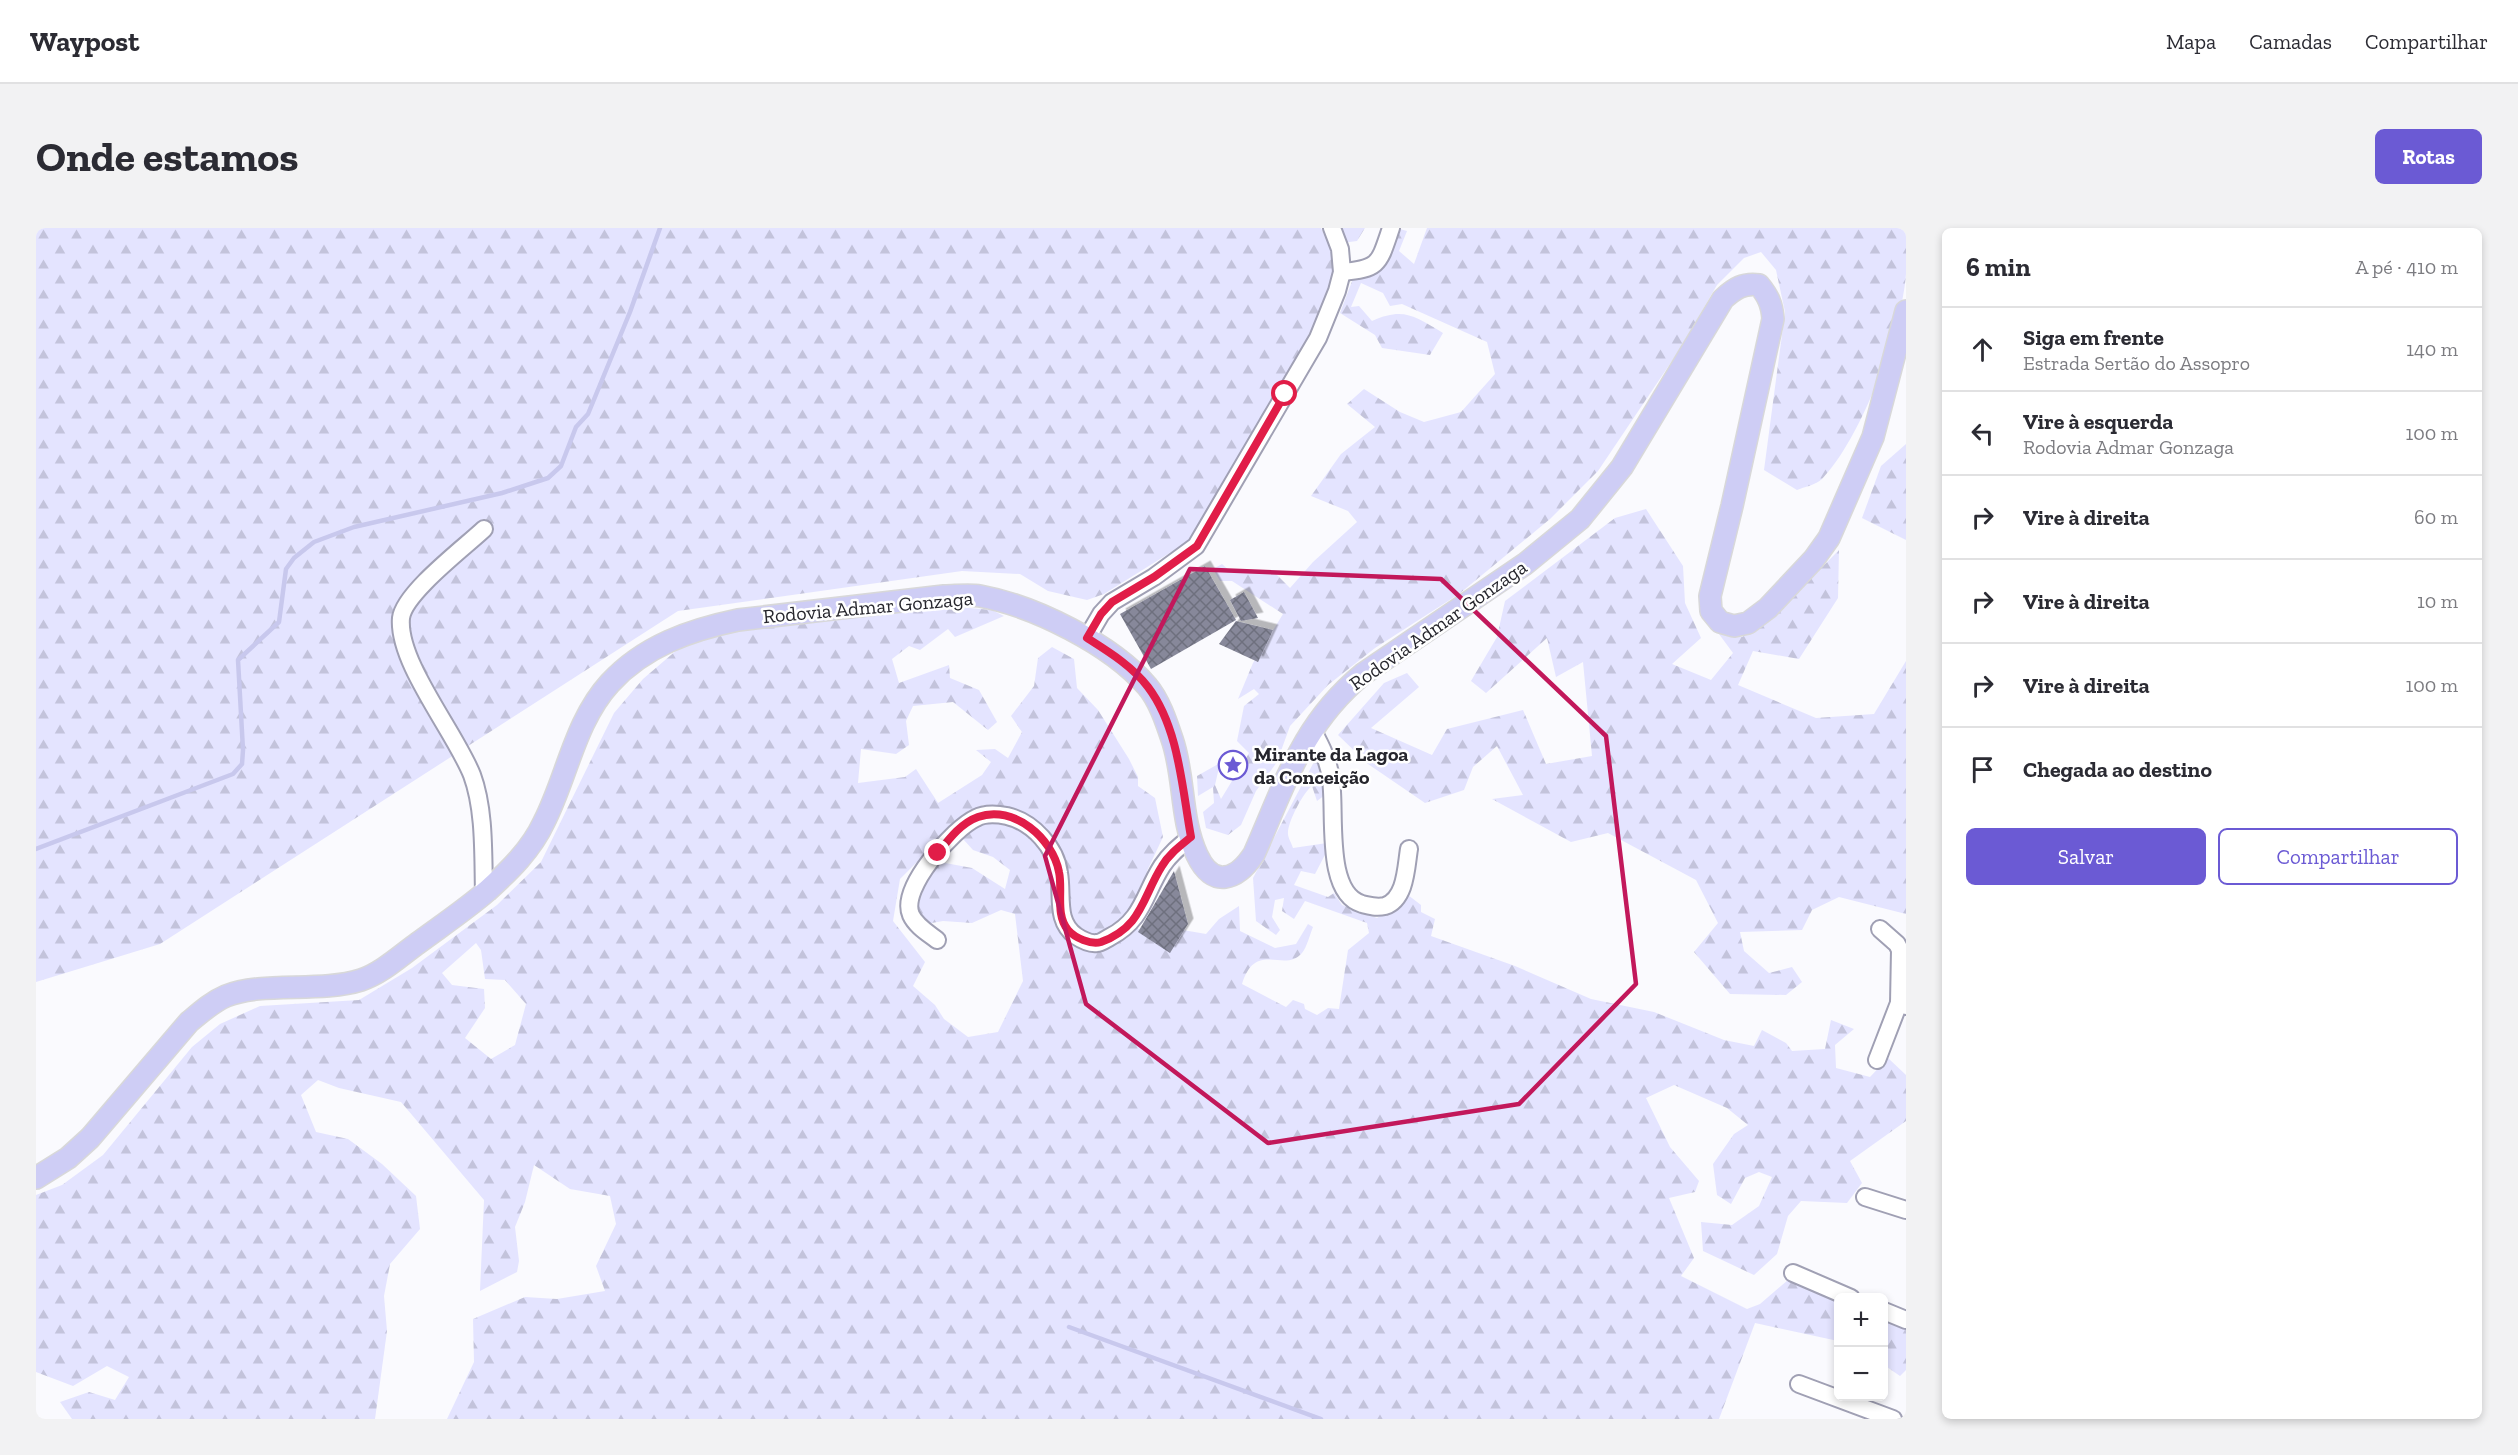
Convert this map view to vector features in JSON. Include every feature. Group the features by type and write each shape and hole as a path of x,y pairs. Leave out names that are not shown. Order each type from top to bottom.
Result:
{"main road":[{"name":"Rodovia Admar Gonzaga","path":"36,1178 68,1158 90,1138 189,1022 207,1006 227,995 250,991 341,985 362,980 384,968 484,893 530,847 545,822 580,733 609,684 635,660 662,643 709,626 738,620 944,596 978,595 1010,603 1087,638 1128,666 1149,688 1162,712 1173,741 1191,837 1197,856 1205,868 1215,876 1224,878 1236,874 1254,854 1303,742 1343,690 1525,564 1580,519 1622,467 1723,299 1735,289 1747,284 1759,285 1766,294 1772,305 1773,319 1710,596 1711,611 1720,622 1734,626 1748,624 1759,616 1814,559 1829,538 1873,437 1906,310"}],"street":[{"path":"1087,638 1101,614 1112,602 1154,577 1197,546 1318,338 1342,272 1340,249 1332,228"},
{"path":"1342,272 1366,270 1372,266 1382,254 1391,228"},
{"path":"484,529 414,592 401,616 403,639 415,669 472,776 482,827 484,893"},
{"path":"1312,729 1325,753 1330,771 1336,869 1342,887 1357,902 1377,908 1389,904 1403,887 1409,849"},
{"path":"937,940 920,927 911,915 909,905 913,891 926,867 949,838 962,826 978,817 990,814 1008,816 1022,822 1049,844 1059,872 1061,915 1067,930 1082,940 1098,943 1122,931 1141,910 1160,868 1169,855 1191,837"},
{"path":"1877,1060 1902,1004 1900,950 1897,944 1880,929"},
{"path":"1865,1197 1906,1210"},
{"path":"1793,1273 1839,1293"},
{"path":"1888,1313 1906,1320"},
{"path":"1798,1384 1893,1419"}],"highlighted area":[{"path":"1190,569 1441,579 1606,736 1636,984 1519,1104 1268,1143 1086,1004 1045,856"}],"green space":[{"path":"36,228 1321,228 1332,252 1334,279 1314,325 1212,508 1192,539 1104,594 1087,600 1048,591 1020,574 962,571 678,611 160,944 36,982"},
{"path":"1335,228 1365,228 1357,241 1342,243"},
{"path":"1396,228 1407,231 1399,251 1414,264 1427,228 1906,228 1906,274 1897,324 1865,411 1837,461 1822,479 1797,490 1764,470 1785,312 1776,270 1761,252 1744,258 1717,285 1680,349 1598,471 1550,519 1459,594 1375,648 1328,685 1290,726 1277,762 1256,791 1241,825 1228,835 1206,828 1203,812 1214,803 1213,787 1198,796 1197,776 1220,763 1215,785 1221,799 1249,753 1237,741 1244,706 1259,694 1254,689 1238,699 1253,663 1283,614 1232,581 1220,581 1213,569 1222,564 1232,573 1273,571 1290,588 1313,562 1357,522 1348,511 1311,496 1341,454 1375,427 1347,404 1364,389 1400,412 1424,422 1461,412 1495,374 1487,342 1402,304 1390,306 1383,293 1361,283 1351,307 1359,306 1372,321 1393,315 1409,315 1443,333 1430,355 1382,348 1375,335 1340,313 1354,276"},
{"path":"1906,444 1906,540 1862,518 1881,466"},
{"path":"1646,509 1683,566 1685,603 1701,638 1672,664 1711,680 1733,653 1716,630 1742,637 1767,623 1839,550 1838,598 1799,659 1753,651 1738,685 1816,718 1874,714 1906,661 1906,914 1839,897 1812,910 1802,930 1740,932 1744,951 1769,973 1792,967 1802,982 1786,995 1730,994 1694,952 1718,923 1696,880 1608,833 1571,842 1492,799 1523,795 1497,746 1473,767 1464,790 1425,803 1368,764 1338,735 1384,683 1407,673 1419,687 1371,728 1432,755 1447,729 1523,710 1546,764 1592,756 1583,662 1556,677 1547,638 1486,693 1471,681 1497,637 1505,601 1615,518"},
{"path":"946,606 992,610 1004,616 955,637 948,629 920,650 909,646 892,659 899,683 949,665 950,678 979,690 997,722 988,730 953,702 913,706 906,721 909,745 896,754 861,749 858,783 905,777 916,769 938,803 982,775 991,762 976,750 995,749 1008,758 1022,732 1011,716 1034,686 1038,658 1052,647 1074,659 1077,688 1098,710 1129,759 1138,777 1138,786 1155,798 1163,837 1147,871 1145,888 1126,921 1169,948 1183,930 1206,934 1219,919 1239,906 1240,931 1275,948 1296,944 1308,924 1313,927 1302,953 1295,959 1262,960 1255,963 1242,984 1286,1007 1293,1000 1304,1004 1305,1009 1317,1015 1328,1008 1339,1009 1348,950 1369,933 1367,923 1305,901 1294,919 1282,911 1284,898 1275,900 1272,917 1280,930 1276,935 1256,921 1253,878 1316,758 1326,760 1325,795 1317,801 1312,786 1309,789 1293,815 1288,836 1293,848 1327,843 1328,849 1315,874 1301,871 1294,885 1328,897 1334,893 1342,905 1377,918 1408,895 1421,905 1421,912 1435,919 1431,936 1515,966 1591,999 1654,1012 1724,1040 1754,1046 1762,1030 1786,1043 1792,1051 1825,1049 1831,1020 1854,1029 1835,1045 1836,1068 1870,1077 1888,1058 1906,1075 1906,1121 1850,1161 1862,1183 1847,1203 1801,1201 1788,1216 1777,1254 1754,1275 1703,1251 1701,1222 1732,1225 1759,1206 1772,1177 1759,1172 1745,1178 1731,1204 1717,1195 1713,1164 1734,1134 1748,1125 1727,1108 1674,1085 1646,1098 1670,1147 1699,1181 1695,1192 1669,1198 1694,1258 1681,1276 1747,1309 1760,1304 1788,1280 1834,1298 1834,1340 1755,1323 1719,1419 447,1419 474,1362 473,1319 525,1297 557,1299 605,1291 596,1266 616,1224 610,1196 570,1189 534,1165 525,1202 515,1227 519,1261 517,1272 480,1291 484,1200 401,1102 339,1088 318,1080 301,1095 316,1132 348,1139 382,1164 416,1196 420,1229 390,1264 384,1296 387,1331 375,1419 72,1419 60,1402 89,1392 115,1400 129,1377 107,1366 73,1386 36,1372 36,1195 62,1185 103,1155 192,1047 220,1024 260,1006 359,1000 412,968 497,905 541,862 614,713 643,679 678,649 713,633","holes":["983,805 1008,807 1004,818 983,820 963,839 973,850 993,857 1010,870 1005,889 972,868 940,862 926,883 917,908 926,924 943,921 972,923 1001,910 1015,914 1023,981 998,1032 968,1037 944,1019 935,1005 913,986 925,962 893,921 900,879 947,832","476,943 481,950 485,979 505,980 526,1004 515,1045 491,1059 465,1038 485,1008 484,989 452,985 442,973"]},
{"path":"1888,1321 1906,1328 1906,1370 1900,1376 1888,1368"}],"building":[{"path":"1205,566 1236,620 1151,669 1120,614"},
{"path":"1244,592 1258,618 1241,621 1230,600"},
{"path":"1236,621 1273,630 1258,662 1219,644"},
{"path":"1174,871 1188,924 1170,953 1138,932"}],"waterway":[{"path":"36,849 233,774 242,764 243,750 238,660 279,622 286,569 294,558 314,542 354,527 502,493 548,478 561,466 576,427 588,414 630,312 660,228"},
{"path":"1069,1327 1321,1419"}],"place":[{"name":"Mirante da Lagoa da Conceição","path":"1233,765"}],"route":[{"path":"938,853 962,826 978,817 990,814 1008,816 1022,822 1049,844 1059,872 1061,915 1067,930 1082,940 1098,943 1122,931 1141,910 1160,868 1169,855 1191,837 1173,741 1162,712 1149,688 1128,666 1087,638 1101,614 1112,602 1154,577 1197,546 1285,394"}]}
